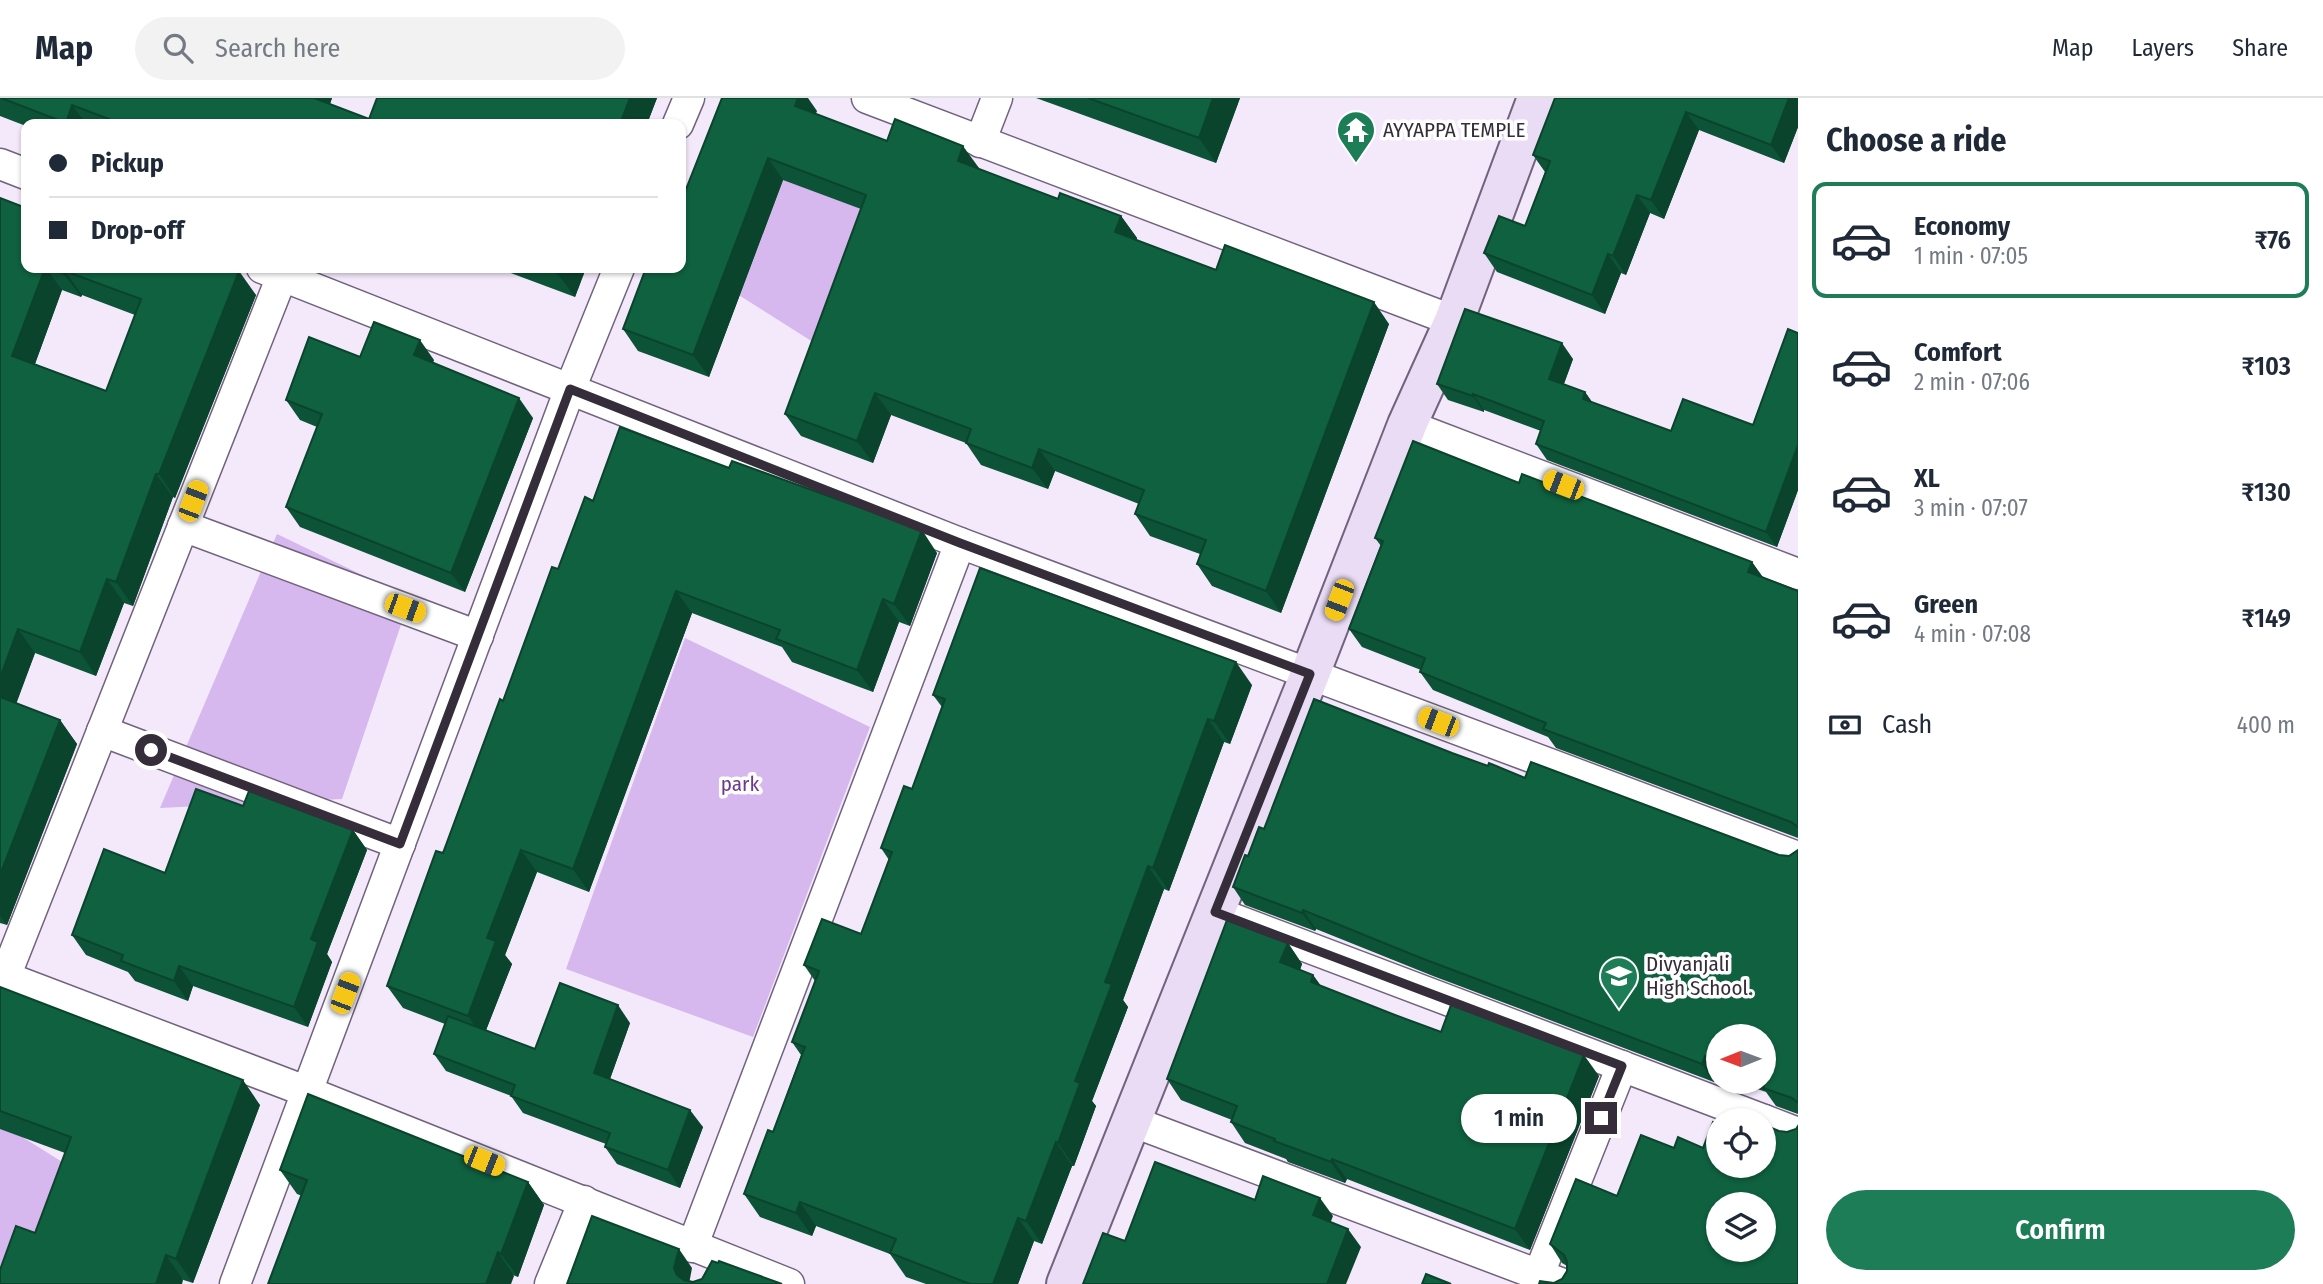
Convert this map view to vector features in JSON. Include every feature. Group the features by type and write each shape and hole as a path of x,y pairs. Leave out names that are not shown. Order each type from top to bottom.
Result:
{"street":[{"path":"680,119 689,98"},
{"path":"867,98 1454,321"},
{"path":"980,142 997,98"},
{"path":"1066,1284 1407,425 1454,321 1536,98"},
{"path":"0,164 21,172"},
{"path":"272,273 183,526 2,976 308,1092 789,1284"},
{"path":"275,273 960,543 1798,857"},
{"path":"235,1284 570,389 617,273"},
{"path":"1407,425 1798,573"},
{"path":"183,526 478,636"},
{"path":"705,1284 704,1251 960,543"},
{"path":"102,732 400,844"},
{"path":"1215,912 1732,1108"},
{"path":"1131,1122 1546,1280 1622,1066"},
{"path":"1776,1125 1798,1133"},
{"path":"550,1284 584,1201"}],"green space":[{"path":"800,141 906,228 854,368 726,287"},
{"path":"277,534 410,598 342,799 160,808"},
{"name":"park","path":"685,638 870,727 753,1037 566,969"},
{"path":"0,1123 67,1165 12,1284 0,1284"}],"building":[{"path":"1,98 314,98 369,119 109,119 72,105 67,119 56,119"},
{"path":"377,98 630,98 622,119 369,119"},
{"path":"722,98 798,98 795,106 887,141 895,119 963,146 958,161 1058,199 1060,193 1121,216 1115,232 1216,270 1225,245 1374,302 1266,591 1197,564 1206,540 1135,514 1144,490 1039,449 1032,468 966,443 971,429 875,393 857,441 785,414 866,195 768,158 693,355 623,329 644,273 686,273 686,189"},
{"path":"1088,98 1213,98 1199,138"},
{"path":"1555,98 1789,98 1771,145 1686,112 1651,200 1637,195 1613,256 1608,254 1592,295 1484,253 1499,216 1525,226 1550,161 1533,155"},
{"path":"0,198 21,206 21,273 43,273 12,356 106,391 141,299 70,273 238,273 159,474 156,474 116,582 107,579 80,652 18,629 0,678"},
{"path":"1465,309 1562,343 1549,379 1585,392 1583,399 1671,431 1683,399 1753,425 1788,329 1798,333 1798,445 1766,532 1536,444 1544,421 1473,394 1437,384"},
{"path":"374,322 420,340 414,355 519,398 451,573 286,507 322,414 286,400 309,337 360,357"},
{"path":"620,427 729,468 732,461 922,530 894,604 883,599 857,670 776,639 780,630 676,591 573,869 521,850 487,938 496,941 468,1016 387,986 436,851 443,853 552,567 558,569 585,497 593,501"},
{"path":"1413,441 1519,483 1522,474 1752,562 1748,572 1798,591 1798,827 1791,822 1543,729 1546,723 1420,672 1425,658 1349,629 1383,541 1375,538"},
{"path":"980,568 1236,662 1214,721 1208,719 1153,868 1148,866 1105,982 1112,984 1075,1081 1080,1083 1058,1143 1056,1142 1026,1221 1018,1218 993,1284 970,1284 890,1253 896,1239 800,1202 796,1213 744,1194 768,1130 773,1132 805,1047 792,1042 819,971 804,965 822,919 861,934 892,852 881,848 904,786 912,789 945,699 933,695"},
{"path":"0,697 60,720 0,875"},
{"path":"1314,699 1452,753 1488,766 1489,763 1525,778 1531,762 1779,855 1789,856 1798,850 1798,1103 1776,1092 1776,1024 1706,1024 1706,1056 1702,1064 1421,958 1303,910 1302,913 1233,887 1259,827 1264,829"},
{"path":"196,789 243,806 249,791 353,830 311,939 318,942 294,1007 179,966 174,981 121,961 123,955 72,935 104,849 165,873"},
{"path":"1227,920 1288,943 1280,962 1313,975 1311,982 1395,1015 1441,1032 1451,1005 1584,1055 1515,1229 1332,1159 1331,1162 1274,1141 1275,1139 1231,1122 1237,1106 1167,1079"},
{"path":"560,983 618,1005 594,1073 690,1110 668,1170 605,1147 610,1133 511,1096 515,1085 434,1054 448,1016 535,1049"},
{"path":"0,987 243,1080 176,1259 166,1255 156,1284 0,1284 0,1270 16,1226 35,1233 71,1137 0,1111"},
{"path":"308,1094 528,1182 501,1254 498,1252 486,1284 268,1284 307,1180 280,1170"},
{"path":"1798,1126 1798,1284 1539,1284 1540,1281 1554,1283 1562,1279 1567,1271 1564,1255 1550,1244 1576,1179 1617,1196 1641,1135 1674,1148 1678,1137 1703,1148 1706,1140 1706,1178 1776,1178 1776,1130 1787,1132"},
{"path":"1155,1162 1255,1200 1263,1176 1320,1198 1313,1215 1348,1229 1327,1284 1083,1284 1103,1233 1125,1241"},
{"path":"592,1216 679,1249 674,1268 677,1275 684,1280 693,1282 702,1279 712,1261 719,1261 782,1284 567,1284"},
{"path":"1426,1274 1451,1284 1422,1284"}],"place":[{"name":"AYYAPPA TEMPLE","path":"1356,164"},
{"name":"Divyanjali High School.","path":"1619,1010"}],"route":[{"path":"151,750 400,844 570,389 960,543 1310,674 1215,912 1622,1066 1601,1118"}]}
